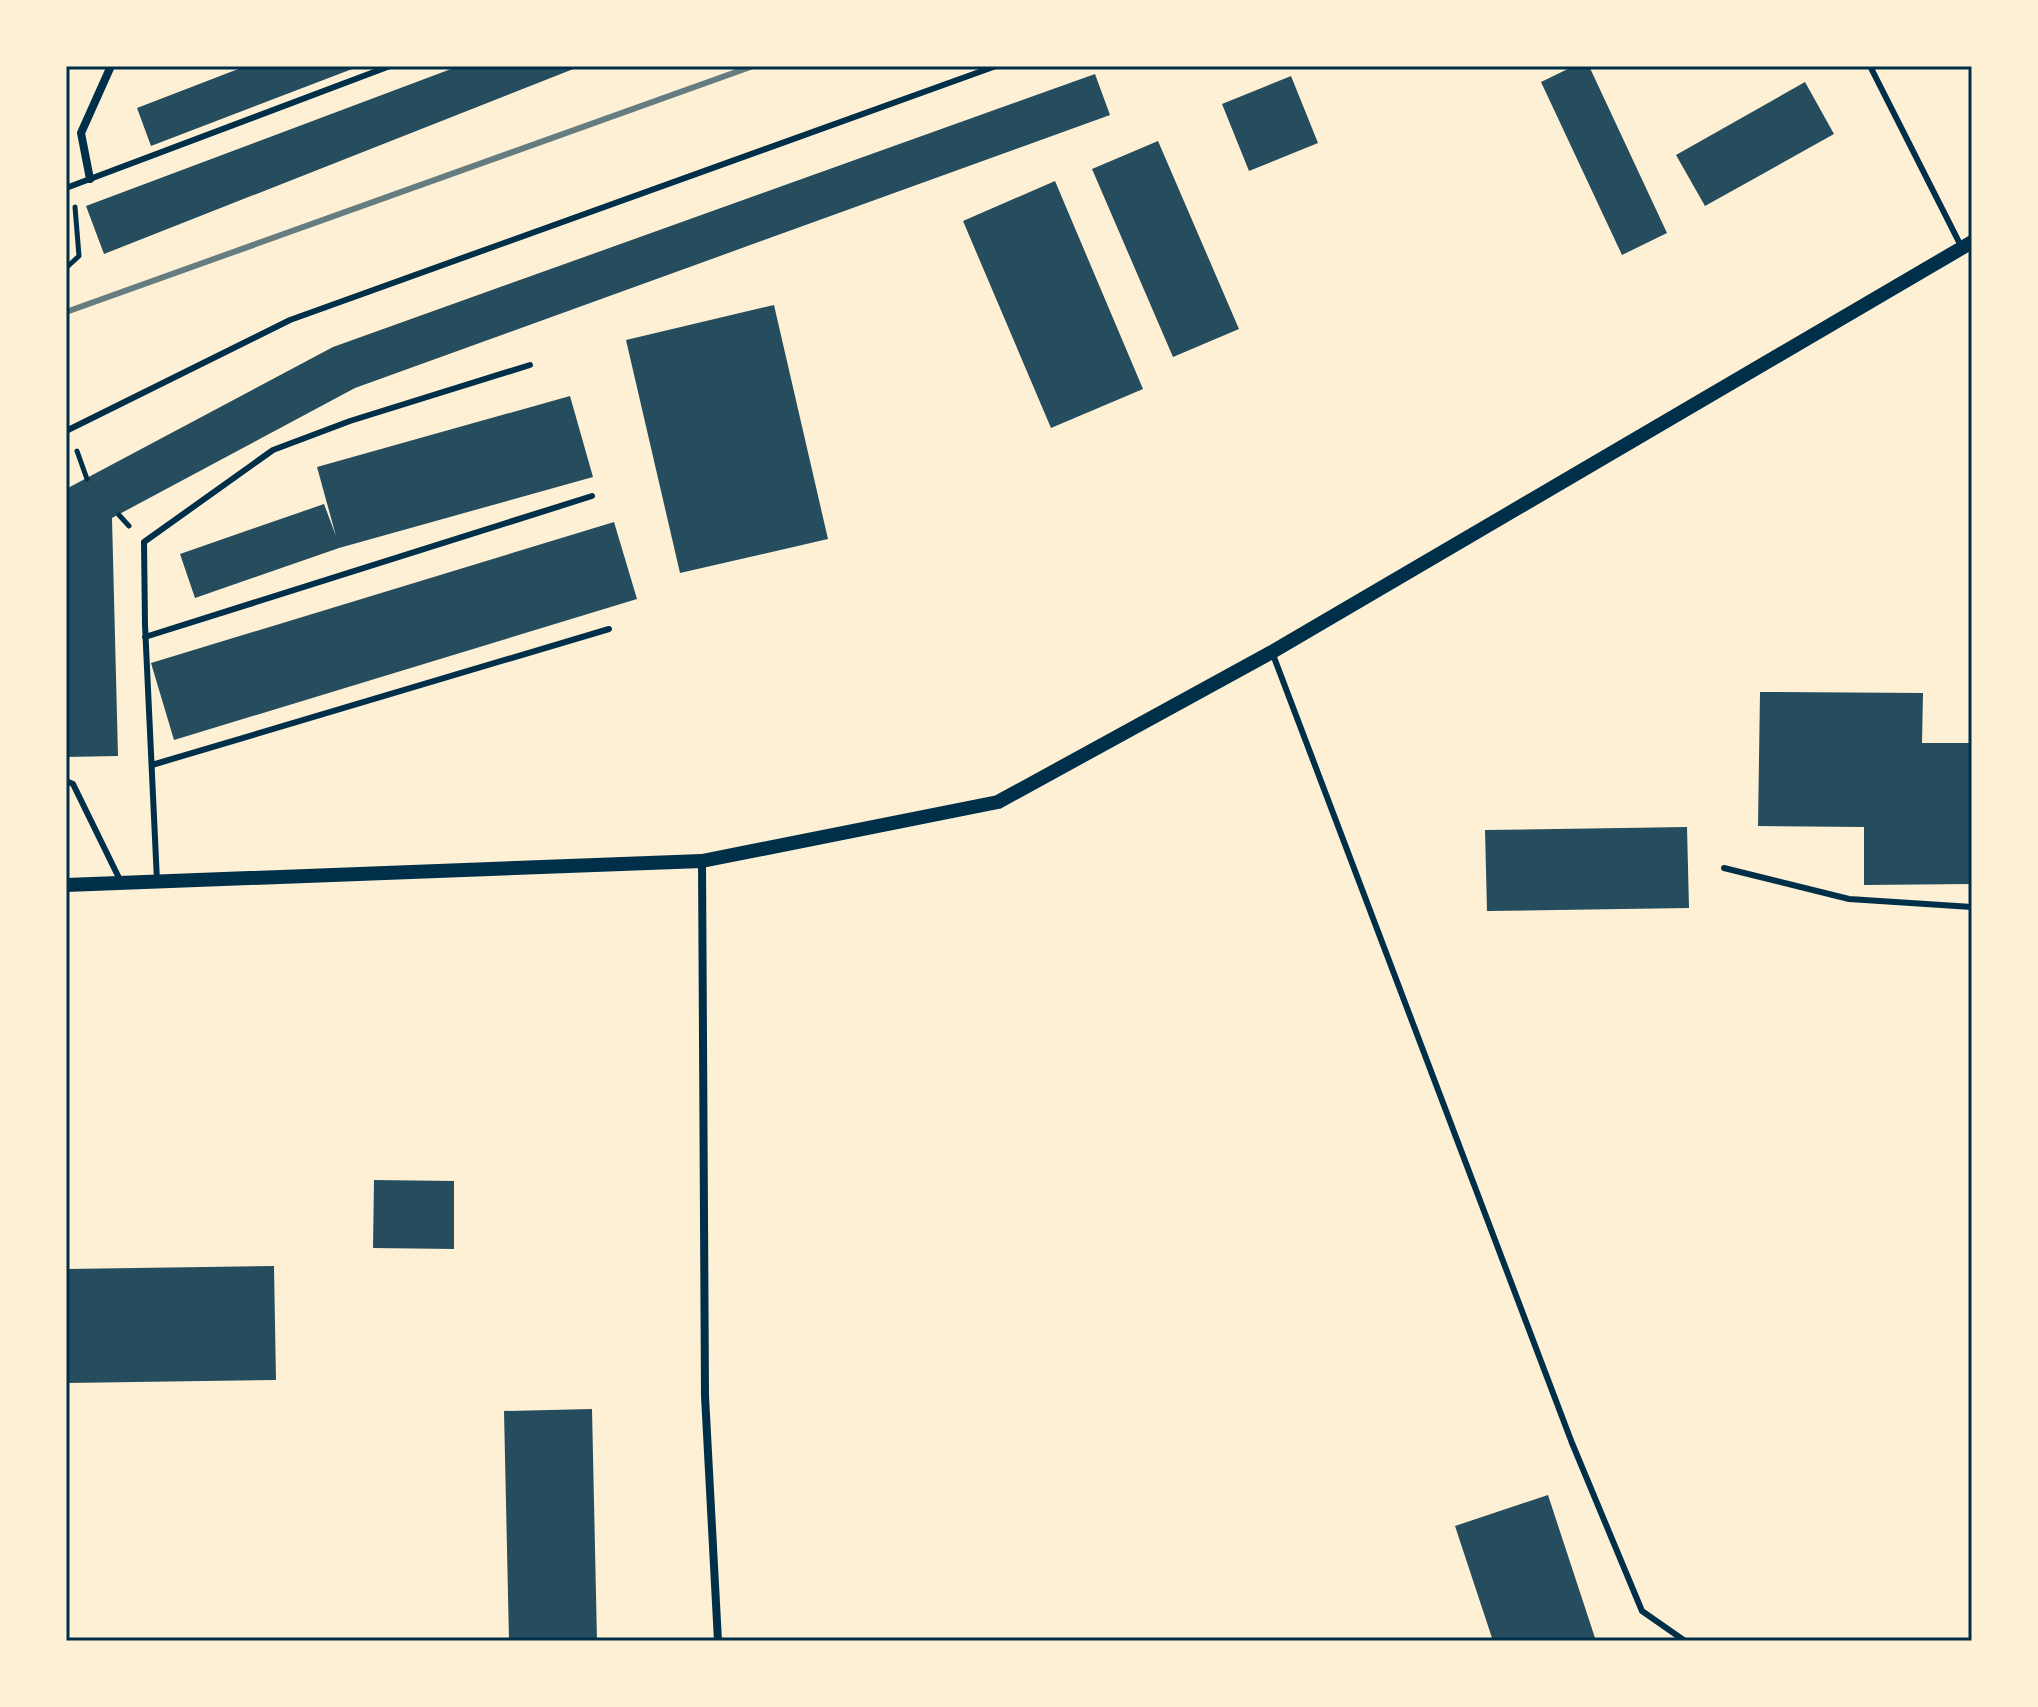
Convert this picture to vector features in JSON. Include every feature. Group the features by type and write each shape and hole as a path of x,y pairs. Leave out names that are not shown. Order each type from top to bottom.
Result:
{"street":[{"path":"90,179 81,133 111,66"},
{"path":"66,885 702,861 998,802 1272,652 1967,245"},
{"path":"702,861 705,1396 718,1641"}],"lane":[{"path":"70,187 390,66"},
{"path":"66,431 290,320 996,66"},
{"path":"1870,66 1967,245"},
{"path":"157,882 145,637 144,542 273,450 350,421 530,365"},
{"path":"145,637 592,496"},
{"path":"152,765 609,629"},
{"path":"1272,652 1572,1443 1642,1611 1686,1640"},
{"path":"66,781 73,784 121,883"},
{"path":"1724,868 1849,899 1972,907"}],"path":[{"path":"66,268 79,256 70,187"}],"building":[{"path":"246,66 360,66 151,146 137,108"},
{"path":"459,66 581,66 104,254 86,206"},
{"path":"1574,66 1589,66 1667,233 1622,255 1541,82"},
{"path":"1095,74 1110,115 355,388 112,518 118,756 66,757 66,489 333,347"},
{"path":"1291,76 1318,143 1249,171 1222,104"},
{"path":"1805,82 1834,134 1705,206 1676,155"},
{"path":"1158,141 1239,329 1173,357 1092,169"},
{"path":"1055,181 1143,389 1051,428 963,221"},
{"path":"774,305 828,539 680,573 626,340"},
{"path":"570,396 593,477 339,548 195,598 180,554 324,504 336,536 317,467"},
{"path":"614,522 637,599 174,740 151,663"},
{"path":"1760,692 1923,693 1922,743 1972,743 1972,884 1864,885 1864,827 1758,826"},
{"path":"1687,827 1689,908 1487,911 1485,830"},
{"path":"374,1180 454,1181 454,1249 373,1248"},
{"path":"274,1266 276,1380 66,1383 66,1269"},
{"path":"592,1409 597,1641 509,1641 504,1411"},
{"path":"1548,1495 1596,1641 1493,1641 1455,1526"}],"railway":[{"path":"66,312 753,66"}]}
